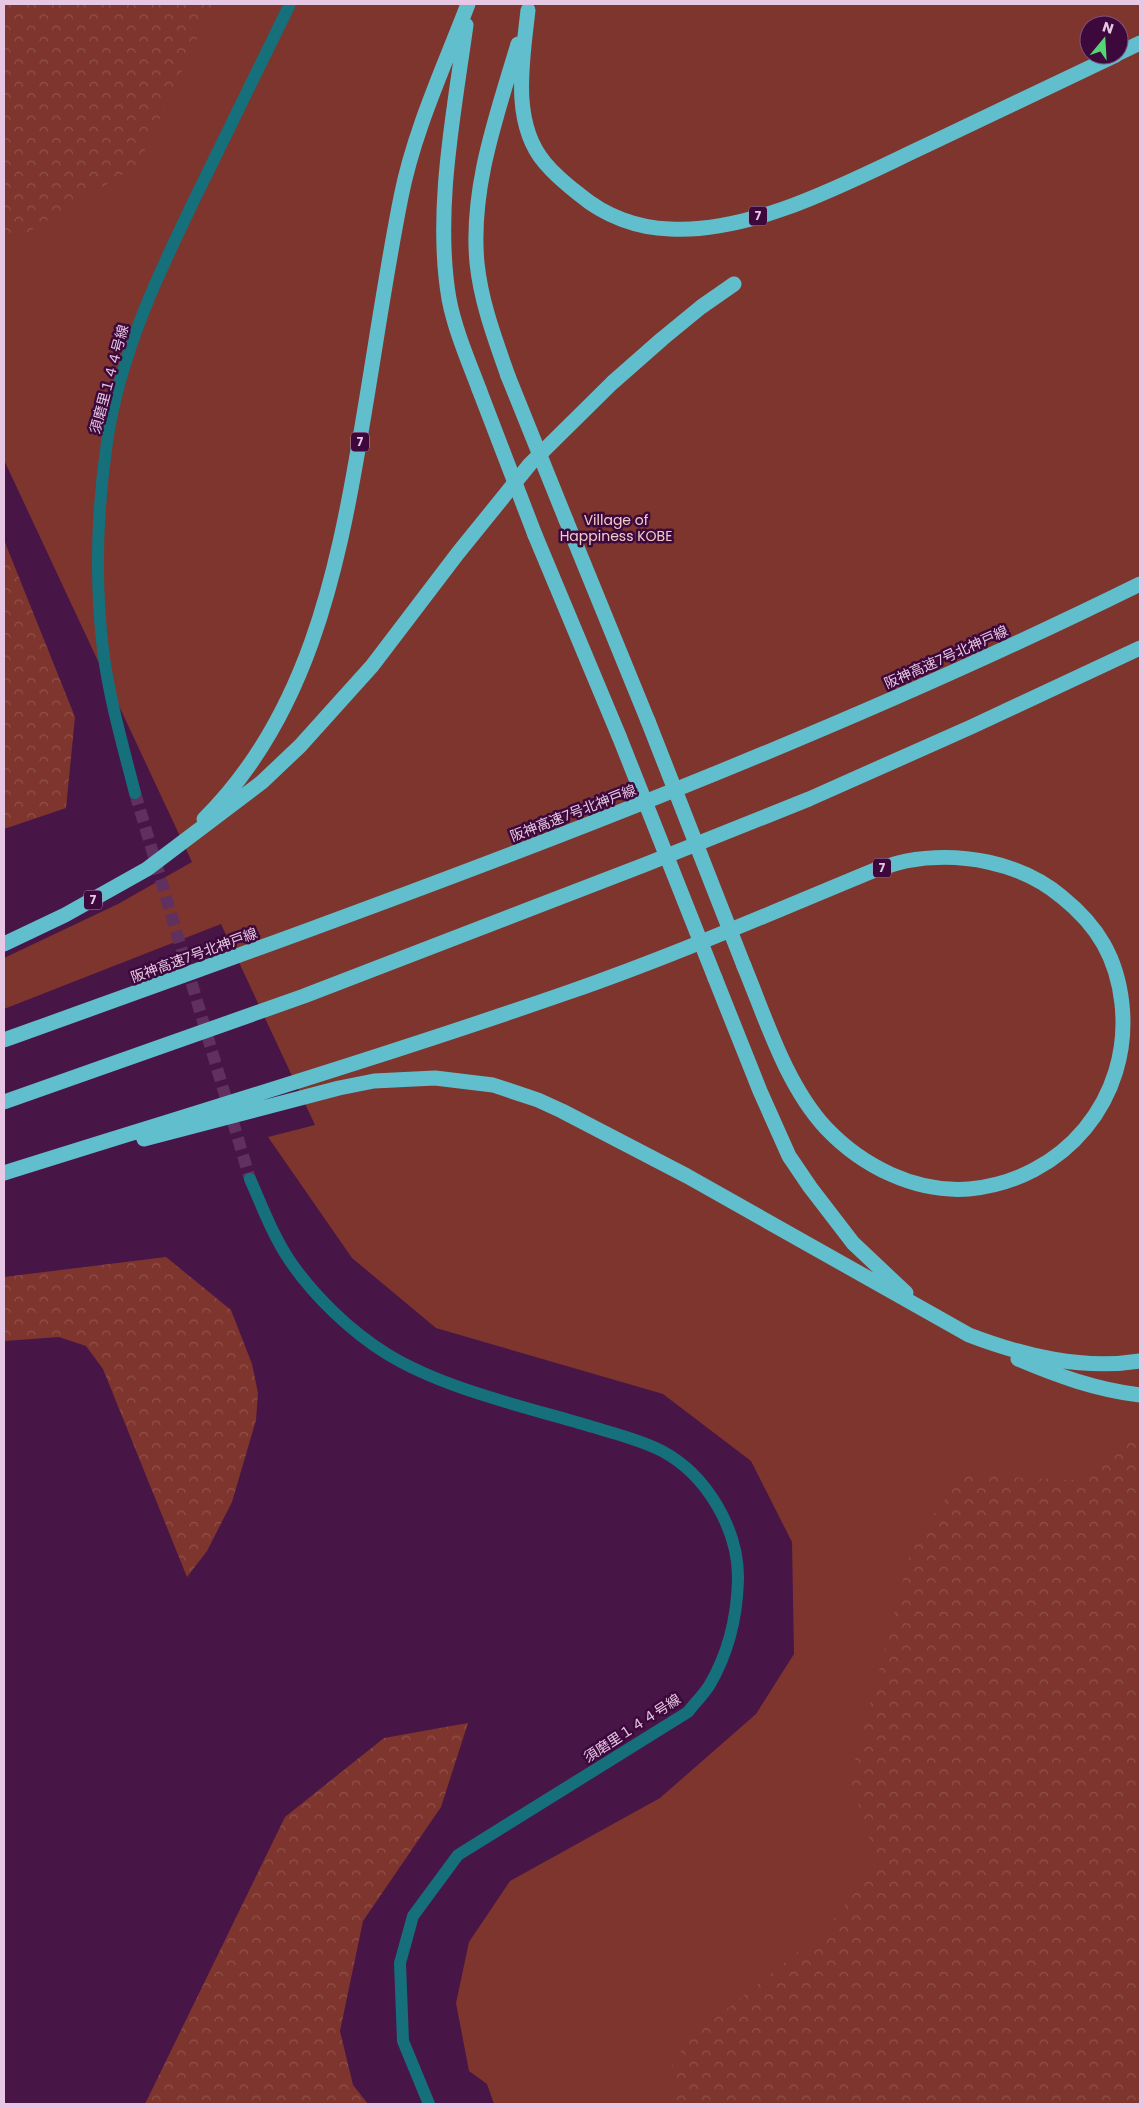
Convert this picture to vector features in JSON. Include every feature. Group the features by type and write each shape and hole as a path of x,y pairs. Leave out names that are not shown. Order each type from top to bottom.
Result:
{"highway":[{"name":"7","path":"469,4 453,118 444,231 449,299 457,329 535,535 619,736 774,1124 789,1156 853,1243 877,1268 906,1293 969,1335 1019,1352 1072,1362 1101,1364 1140,1361"},
{"name":"7","path":"4,944 110,891 147,869 176,846 207,816 258,754 282,714 299,679 313,640 343,531 401,196 420,130 469,4"},
{"name":"7","path":"529,7 522,76 523,112 530,136 544,162 565,184 588,202 614,216 640,225 671,230 703,228 737,222 778,210 859,176 1094,65"},
{"name":"7","path":"4,1173 400,1048 570,992 650,962 875,870 907,861 936,858 968,859 1028,874 1054,889 1078,910 1096,930 1106,947 1120,986 1124,1018 1121,1051 1113,1082 1100,1110 1083,1132 1061,1153 1028,1174 996,1185 966,1189 935,1187 904,1180 875,1167 848,1150 825,1127 804,1101 787,1068 744,966 648,722 508,376 490,325 482,294 475,236 478,206 488,148 529,7"},
{"path":"176,846 262,782 300,746 372,666 495,506 530,464 560,433 662,339 700,307 734,284"},
{"name":"阪神高速7号北神戸線","path":"4,1040 451,878 625,811 793,743 948,675 1140,584"},
{"path":"4,1102 304,996 644,865 809,799 971,727 1140,648"},
{"name":"7","path":"31,1164 115,1146 339,1088 374,1081 435,1078 493,1085 538,1100 562,1111 687,1176 969,1335 1016,1358 1079,1383 1110,1391 1140,1395"}],"street":[{"name":"須磨里１４４号線","path":"135,793 117,725 103,641 98,537 107,440 130,350 155,286 290,4"},
{"name":"須磨里１４４号線","path":"250,1179 289,1260 318,1296 353,1329 387,1354 431,1376 628,1437 663,1452 694,1476 716,1502 730,1535 738,1566 738,1595 732,1627 723,1657 708,1687 688,1712 458,1855 413,1916 400,1963 402,2041 429,2104"}],"green space":[{"name":"Village of Happiness KOBE","path":"4,4 1140,4 1140,2104 494,2104 487,2084 469,2071 456,2003 469,1942 510,1881 660,1798 756,1714 794,1654 792,1542 751,1461 663,1394 436,1328 352,1258 268,1137 315,1125 221,924 4,1009 4,958 118,904 192,862 4,460"},
{"path":"4,4 213,4 138,165 4,247"},
{"path":"4,540 75,717 66,808 4,829"},
{"path":"166,1257 231,1310 252,1364 258,1393 256,1420 232,1502 207,1551 187,1577 103,1369 86,1346 59,1337 4,1341 4,1277"},
{"path":"1136,1430 1140,1430 1140,2104 678,2104 675,2096 672,2066 687,2041 824,1931 878,1864 850,1779 914,1540 964,1475 1072,1480"},
{"path":"468,1723 441,1807 363,1921 340,2031 353,2085 368,2104 145,2104 285,1817 384,1738"}],"tunnel":[{"path":"135,793 250,1179"}]}
